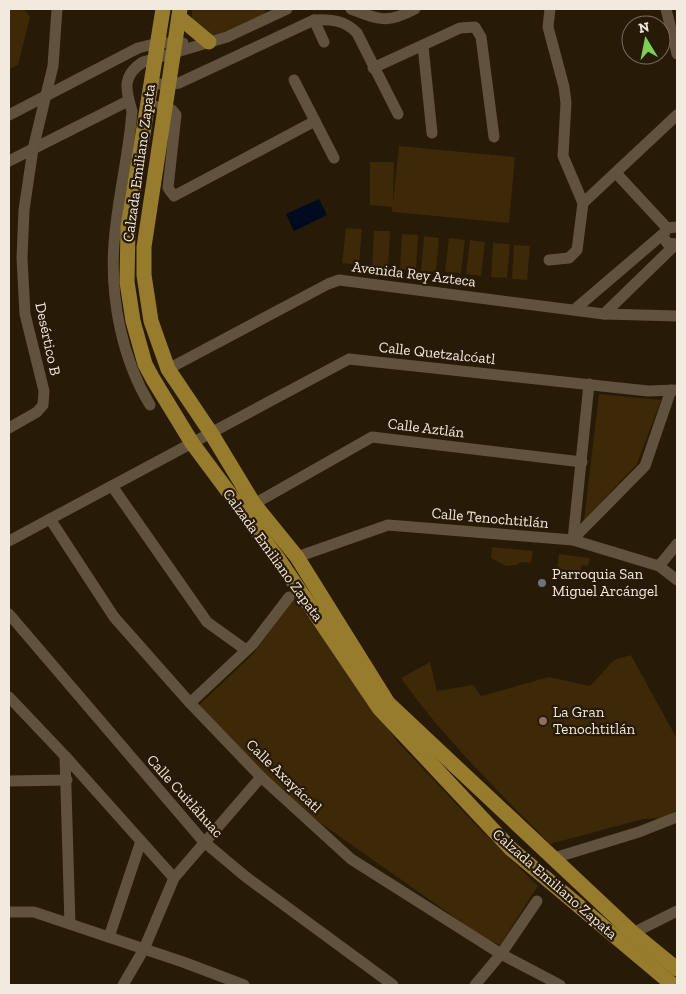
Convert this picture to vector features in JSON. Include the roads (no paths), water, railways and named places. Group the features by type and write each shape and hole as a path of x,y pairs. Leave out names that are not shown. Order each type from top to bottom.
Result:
{"main road":[{"name":"Calzada Emiliano Zapata","path":"163,9 128,228 127,282 132,321 146,364 192,443 279,560 380,708 510,849 673,985"},
{"name":"Calzada Emiliano Zapata","path":"179,13 147,218 144,275 151,321 160,351 168,368 211,433 254,504 297,558 388,703 633,933 677,970"},
{"path":"179,13 203,43"}],"street":[{"path":"34,149 53,66 57,9"},
{"path":"9,115 138,48 158,43 174,47 227,37 287,9"},
{"path":"351,9 388,20 415,9"},
{"path":"549,260 574,255 577,250 583,203 564,156 566,103 564,87 548,27 550,9"},
{"path":"666,9 677,54"},
{"path":"151,83 167,85 179,82 314,20 327,19 351,27 357,33 373,68 398,114"},
{"path":"314,20 324,42"},
{"path":"373,68 460,28 475,26 481,37 494,137"},
{"path":"423,46 432,133"},
{"path":"150,405 139,386 126,350 114,279 114,245 132,115 126,86 132,72 143,62 155,58 174,47"},
{"path":"294,80 334,158"},
{"path":"9,161 128,101"},
{"path":"148,105 172,110 176,120 168,188 174,196 315,121"},
{"path":"583,203 677,114"},
{"name":"Desértico B","path":"9,428 37,412 43,405 44,391 25,314 22,258 24,210 34,149"},
{"path":"616,173 671,227"},
{"path":"671,227 665,241 676,244"},
{"path":"574,310 671,227"},
{"path":"604,314 676,244"},
{"name":"Avenida Rey Azteca","path":"168,368 339,280 604,314 677,316"},
{"name":"Calle Quetzalcóatl","path":"9,541 349,360 648,391 674,390"},
{"path":"574,539 589,384"},
{"path":"574,539 645,466 674,390"},
{"name":"Calle Aztlán","path":"254,504 372,437 582,462"},
{"path":"112,486 207,622 246,650"},
{"name":"Calle Axayácatl","path":"50,519 114,617 190,703 261,777 351,859 502,954 560,985"},
{"name":"Calle Tenochtitlán","path":"297,558 388,525 574,539 659,566 677,580"},
{"path":"659,566 677,544"},
{"path":"190,703 246,650 289,597"},
{"name":"Calle Cuitláhuac","path":"9,614 203,841 246,877 393,985"},
{"path":"9,697 65,756 174,878"},
{"path":"65,756 70,924"},
{"path":"123,985 144,948 174,878 203,841 261,777"},
{"path":"9,781 67,780"},
{"path":"554,858 639,832 677,817"},
{"path":"109,937 141,842"},
{"path":"475,985 502,954 536,901"},
{"path":"633,933 677,911"},
{"path":"9,912 34,912 144,948 244,985"}],"water":[{"path":"319,199 327,215 294,231 286,214"}],"place":[{"name":"Parroquia San Miguel Arcángel","path":"542,583"},
{"name":"La Gran Tenochtitlán","path":"543,721"}]}
